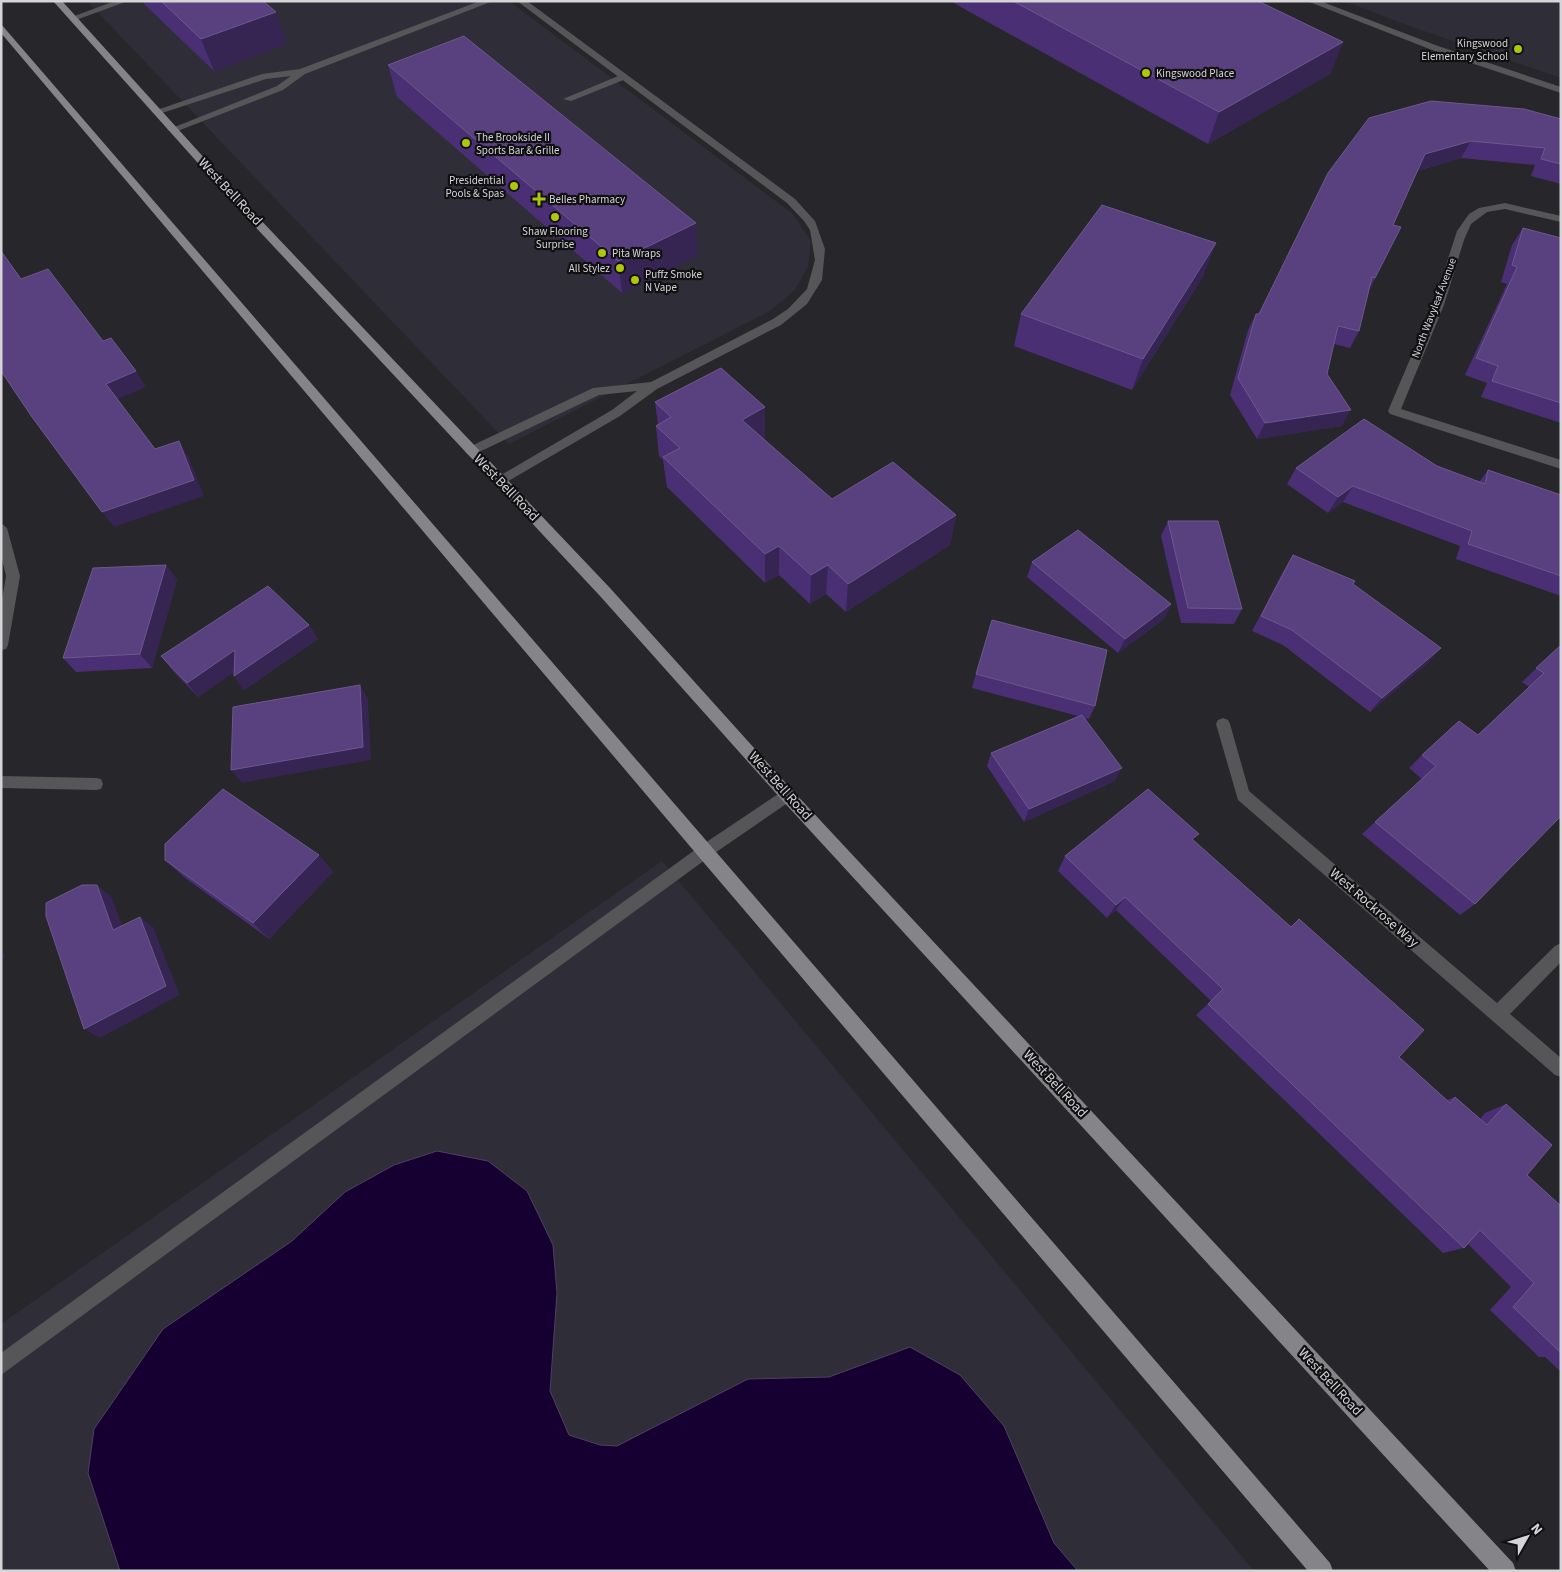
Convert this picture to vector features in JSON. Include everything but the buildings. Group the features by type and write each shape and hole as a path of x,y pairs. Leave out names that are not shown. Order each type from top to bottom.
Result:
{"main road":[{"name":"West Bell Road","path":"57,1 172,130 471,452 605,592 788,795 1505,1571"},
{"path":"1,27 704,852 1322,1571"}],"street":[{"path":"73,18 124,1"},
{"path":"156,112 265,76 302,72 489,1"},
{"path":"500,481 616,413 652,386 777,322 795,309 808,296 819,272 821,246 810,221 791,201 521,1"},
{"path":"1310,1 1435,48 1561,90"},
{"path":"172,130 280,88 302,72"},
{"path":"568,99 623,77"},
{"name":"North Wavyleaf Avenue","path":"1561,219 1510,206 1492,207 1473,216 1462,232 1444,290 1394,411 1561,465"},
{"path":"471,452 597,390 652,386"},
{"path":"1,528 13,576 1,645"},
{"name":"West Rockrose Way","path":"1223,724 1243,795 1561,1069"},
{"path":"1,782 96,784"},
{"path":"1,1365 704,852 788,795"},
{"path":"1498,1014 1561,951"}],"shaded area":[{"path":"87,1 509,1 793,214 811,241 808,266 795,290 770,311 509,444"},
{"name":"Kingswood Elementary School","path":"1344,1 1561,1 1561,78 1412,27"},
{"path":"662,861 1254,1571 1,1571 1,1324"},
{"path":"437,1151 488,1161 527,1191 553,1245 557,1293 550,1391 569,1435 600,1445 617,1446 748,1379 829,1377 910,1347 960,1375 1004,1426 1054,1543 1078,1571 120,1571 88,1473 94,1429 163,1329 292,1241 345,1192 394,1165"}],"place":[{"name":"Kingswood Elementary School","path":"1518,49"},
{"name":"Kingswood Place","path":"1146,73"},
{"name":"The Brookside II Sports Bar & Grille","path":"466,143"},
{"name":"Presidential Pools & Spas","path":"514,186"},
{"name":"Belles Pharmacy","path":"539,199"},
{"name":"Shaw Flooring Surprise","path":"555,217"},
{"name":"Pita Wraps","path":"602,253"},
{"name":"All Stylez","path":"620,268"},
{"name":"Puffz Smoke N Vape","path":"635,280"}]}
